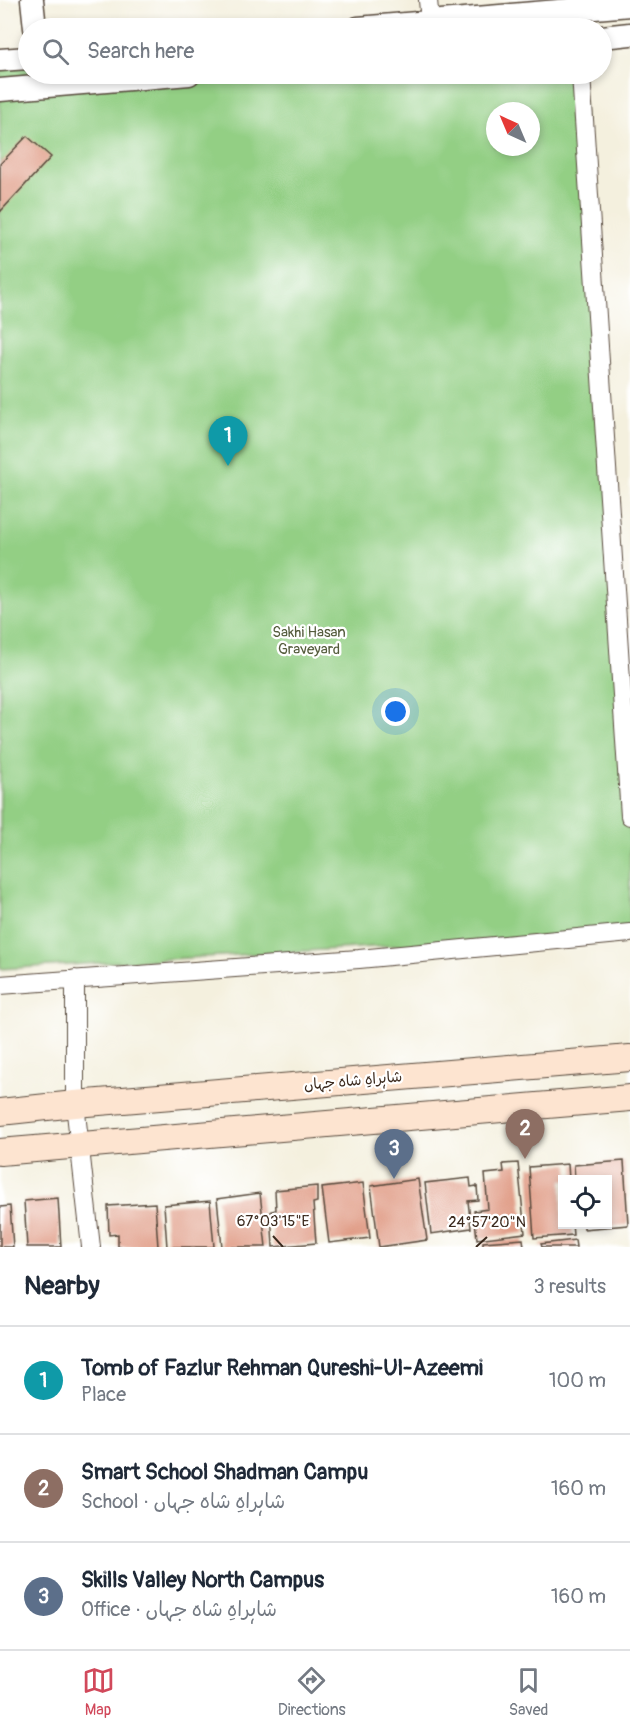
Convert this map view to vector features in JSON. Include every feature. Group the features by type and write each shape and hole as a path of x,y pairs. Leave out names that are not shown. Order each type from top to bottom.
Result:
{"main road":[{"name":"شاہراہِ شاہ جہاں","path":"0,1112 630,1058"},
{"path":"0,1152 630,1098"}],"street":[{"path":"32,0 34,18"},
{"path":"400,18 429,11 630,5"},
{"path":"612,36 630,34"},
{"path":"0,60 18,59"},
{"path":"0,90 71,84"},
{"path":"582,84 630,816"},
{"path":"0,985 359,959 630,933"},
{"path":"75,979 75,1104 91,1247"}],"green space":[{"path":"577,9 577,18 473,18"},
{"name":"Sakhi Hasan Graveyard","path":"18,59 18,84 582,84 630,817 630,932 0,969 0,61"}],"building":[{"path":"27,136 51,157 0,212 0,164"},
{"path":"624,1161 628,1225 612,1226 612,1175 575,1175 574,1165"},
{"path":"518,1163 525,1233 477,1239 474,1211 488,1209 485,1174 504,1172 503,1164"},
{"path":"568,1164 569,1175 558,1175 558,1229 572,1229 573,1235 534,1238 529,1167"},
{"path":"470,1178 471,1187 477,1186 478,1200 468,1201 471,1228 431,1234 425,1183"},
{"path":"418,1179 427,1240 379,1247 371,1186"},
{"path":"363,1183 370,1238 329,1243 322,1188"},
{"path":"317,1186 317,1202 313,1203 316,1243 273,1247 271,1211 276,1210 275,1190"},
{"path":"260,1193 266,1247 222,1247 217,1199"},
{"path":"58,1198 61,1247 27,1247 24,1201"},
{"path":"210,1201 214,1247 167,1247 164,1205"},
{"path":"155,1203 158,1247 118,1247 118,1234 109,1235 108,1206"},
{"path":"10,1206 13,1247 0,1247 0,1207"},
{"path":"523,1239 524,1247 483,1247 483,1242"},
{"path":"575,1240 576,1247 542,1247 541,1244"}],"place":[{"name":"Tomb of Fazlur Rehman Qureshi-Ul-Azeemi","path":"228,466"},
{"name":"Smart School Shadman Campu","path":"525,1159"},
{"name":"Skills Valley North Campus","path":"394,1179"}]}
